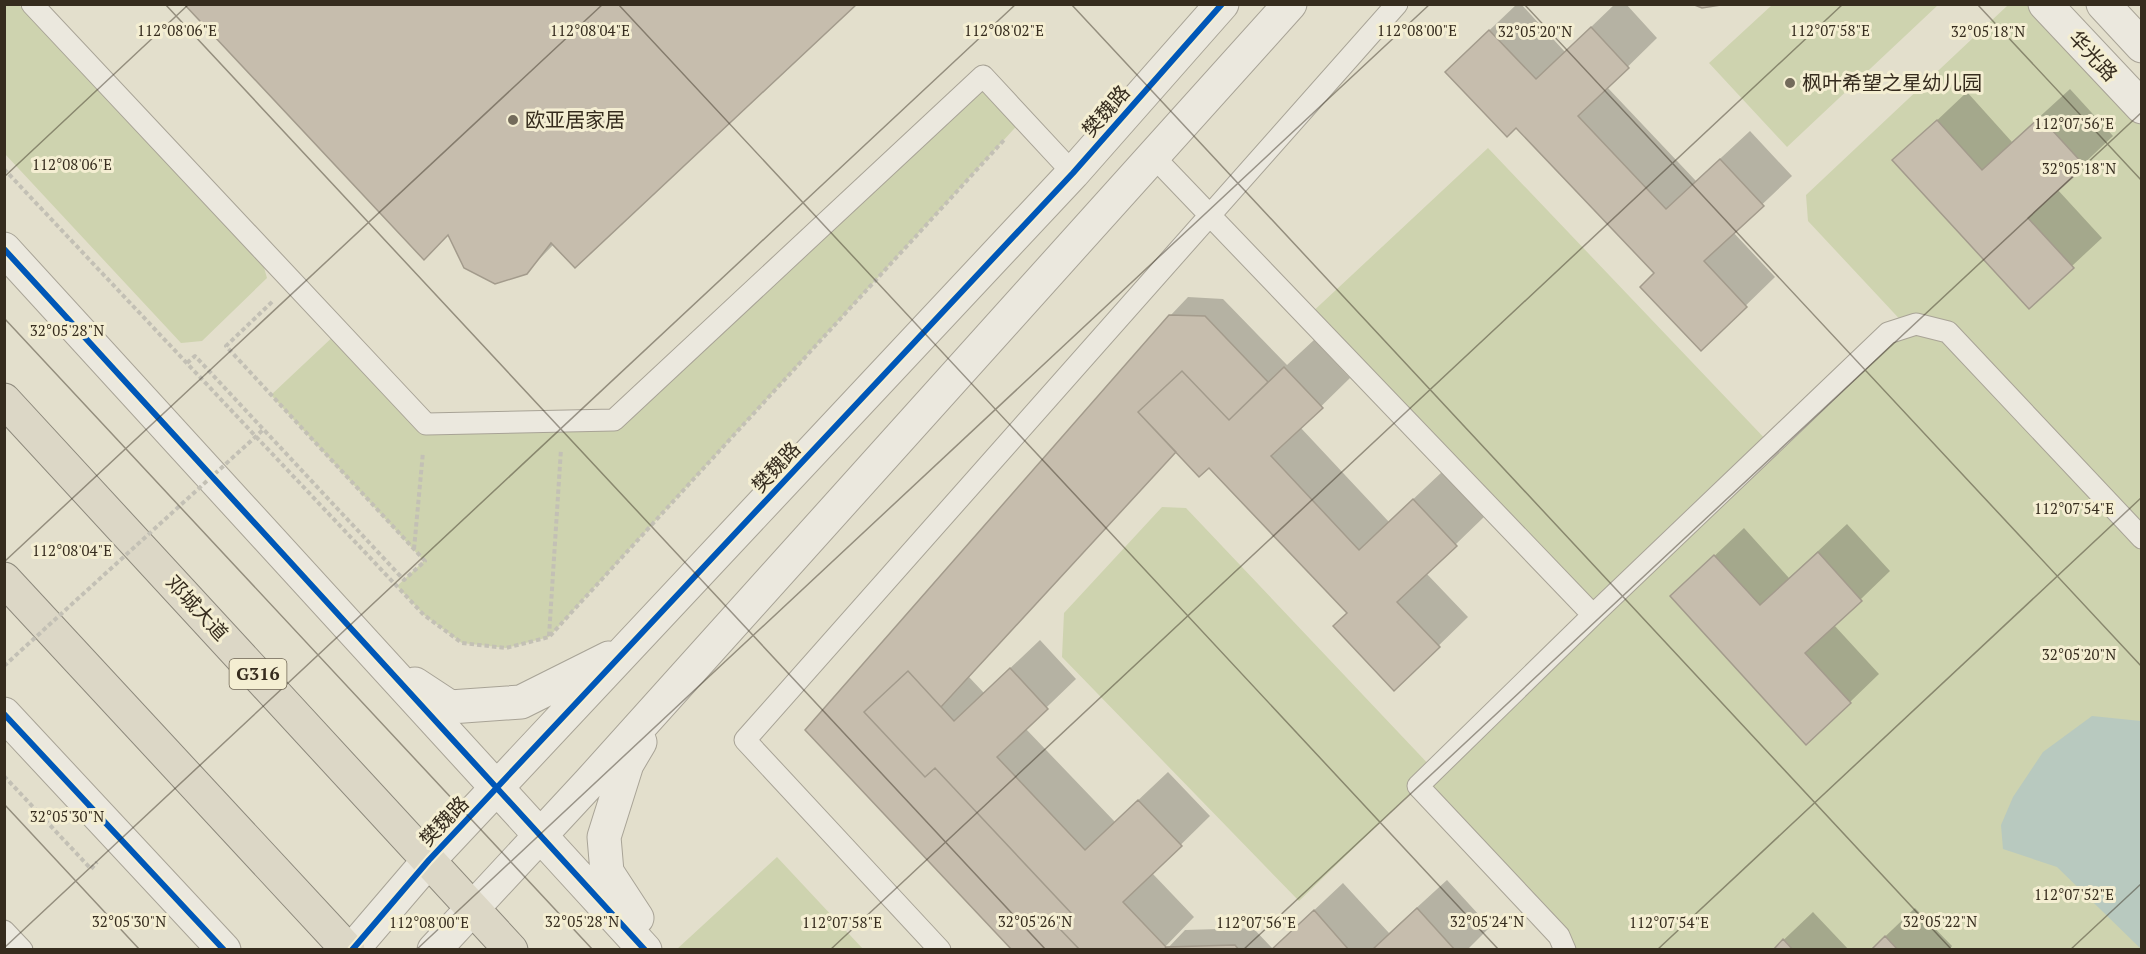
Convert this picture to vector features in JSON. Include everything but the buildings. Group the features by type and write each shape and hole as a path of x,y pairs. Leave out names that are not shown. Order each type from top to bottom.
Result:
{"highway":[{"name":"邓城大道","path":"4,400 512,950"},
{"path":"4,579 350,950"}],"street":[{"name":"樊魏路","path":"350,950 429,860 1073,173 1222,4"},
{"path":"434,950 668,696 1290,4"},
{"name":"华光路","path":"2045,4 2142,107"},
{"path":"2103,4 2142,46"},
{"path":"4,249 645,950"},
{"path":"382,662 450,707 521,702 630,648"},
{"path":"657,950 607,872 604,837 627,764 668,696"},
{"path":"4,714 224,950"}],"lane":[{"path":"32,4 426,424 614,420 983,76 1073,173"},
{"path":"940,950 744,740 1398,4"},
{"path":"1153,156 1593,615"},
{"path":"1565,950 1559,936 1418,786 1888,333 1916,324 1948,332 2142,538"},
{"path":"4,931 22,950"}],"path":[{"path":"187,363 195,356 404,580 425,561 226,346 292,282"},
{"path":"549,637 563,421"},
{"path":"414,550 426,424"},
{"path":"4,666 264,429"}],"green space":[{"path":"5,5 19,5 263,264 267,278 202,341 181,343 5,154"},
{"name":"枫叶希望之星幼儿园","path":"1772,5 1938,5 1787,147 1709,63"},
{"path":"2045,5 2141,107 2141,949 1565,949 1418,786 1299,901 1062,657 1064,613 1162,507 1186,508 1434,770 1593,615 1307,317 1488,148 1771,445 1907,327 1808,221 1806,195 2007,6"},
{"path":"983,76 1023,119 549,637 506,648 462,643 424,615 397,586 424,561 271,395 338,332 426,424 614,420"},
{"path":"777,857 863,949 677,949"}],"shaded area":[{"path":"2092,716 2141,721 2141,949 2057,867 2003,849 2001,825 2013,797 2043,752"}],"cycle path":[{"path":"352,950 429,860 1073,173 1222,4"},
{"path":"4,249 645,950"},
{"path":"4,714 224,950"}],"place":[{"name":"枫叶希望之星幼儿园","path":"1790,83"},
{"name":"欧亚居家居","path":"513,120"}]}
